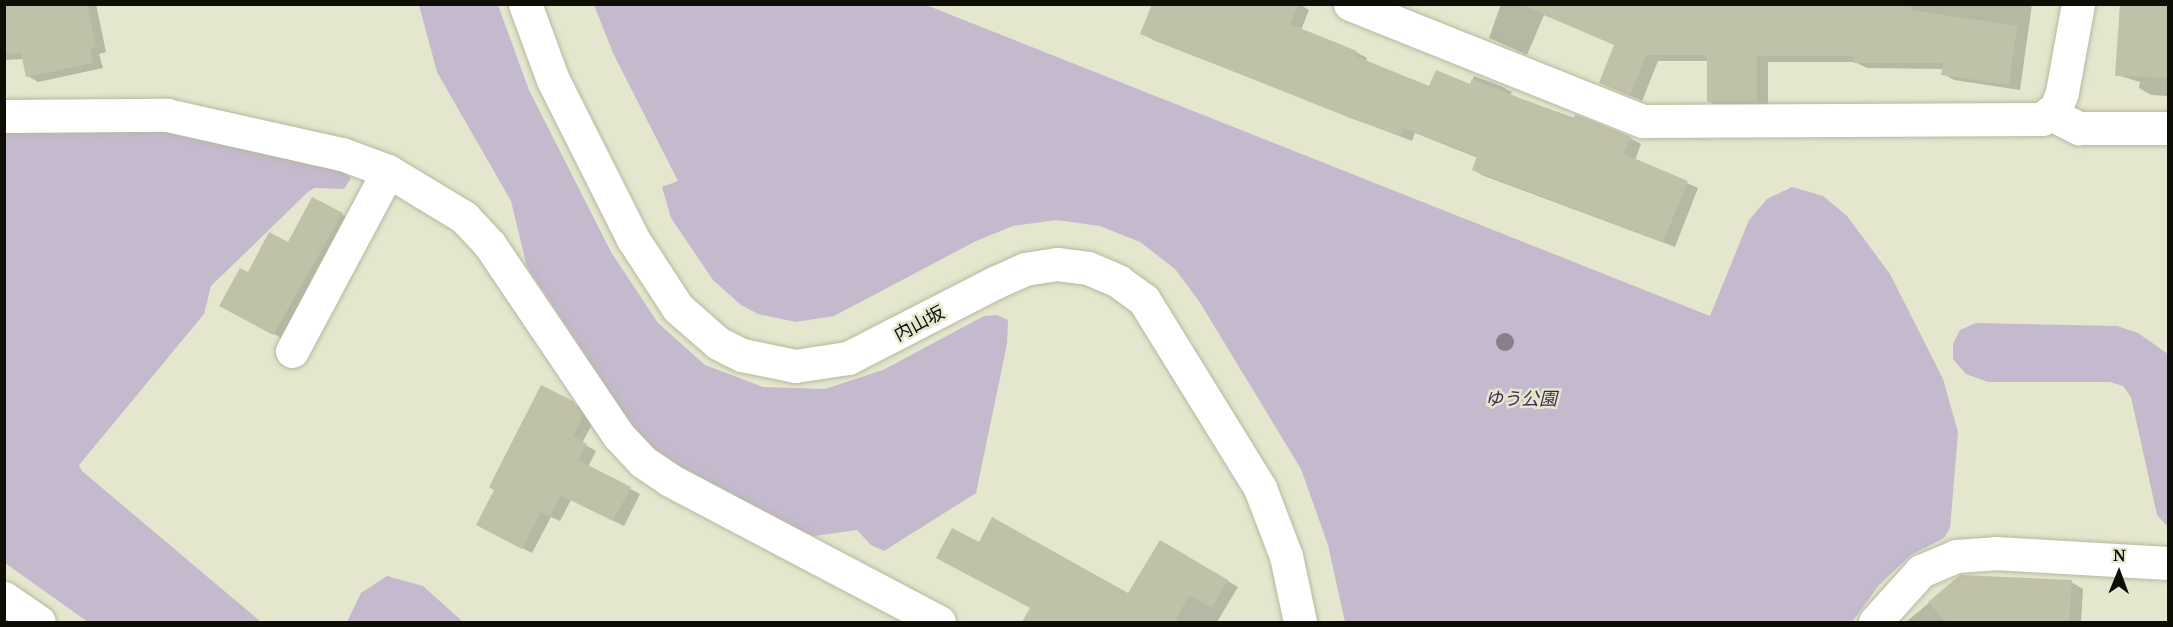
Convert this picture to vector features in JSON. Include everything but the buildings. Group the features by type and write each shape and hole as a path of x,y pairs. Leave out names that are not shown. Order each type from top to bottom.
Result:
{"street":[{"name":"内山坂","path":"525,4 553,80 633,239 678,308 718,343 742,355 795,366 848,358 996,282 1025,269 1057,264 1088,268 1118,281 1144,300 1260,488 1286,556 1300,622"},
{"path":"1350,4 1643,121 2042,119 2056,108 2062,92 2078,4"},
{"path":"2049,113 2079,128 2169,128"},
{"path":"4,116 167,115 342,154 388,171 465,218 489,245 619,436 642,461 670,480 939,622"},
{"path":"292,351 388,171"},
{"path":"1875,622 1921,571 1956,556 1995,553 2169,563"},
{"path":"4,598 39,622"}],"green space":[{"path":"419,5 498,5 529,90 611,252 658,323 705,365 763,387 825,389 883,370 984,316 997,315 1008,320 1007,344 976,493 884,551 871,545 857,530 814,536 802,532 679,466 653,448 632,425 527,267 511,201 437,72"},
{"name":"ゆう公園","path":"594,5 926,5 1710,316 1749,220 1767,199 1792,187 1823,196 1847,216 1890,274 1943,379 1958,432 1950,528 1944,538 1911,555 1879,585 1852,622 1345,622 1328,545 1301,469 1199,301 1175,269 1140,242 1100,226 1057,220 1013,226 976,241 834,316 796,322 758,314 741,305 713,280 671,218 662,187 678,181 613,53"},
{"path":"5,132 165,132 338,169 351,178 344,189 314,188 308,192 211,286 204,314 79,465 82,471 261,622 88,622 5,563"},
{"path":"1976,323 2117,326 2138,333 2168,354 2168,527 2157,515 2131,397 2123,386 2110,382 1988,382 1966,374 1953,359 1953,344 1960,330"},
{"path":"387,576 423,586 463,622 347,622 361,593"}]}
